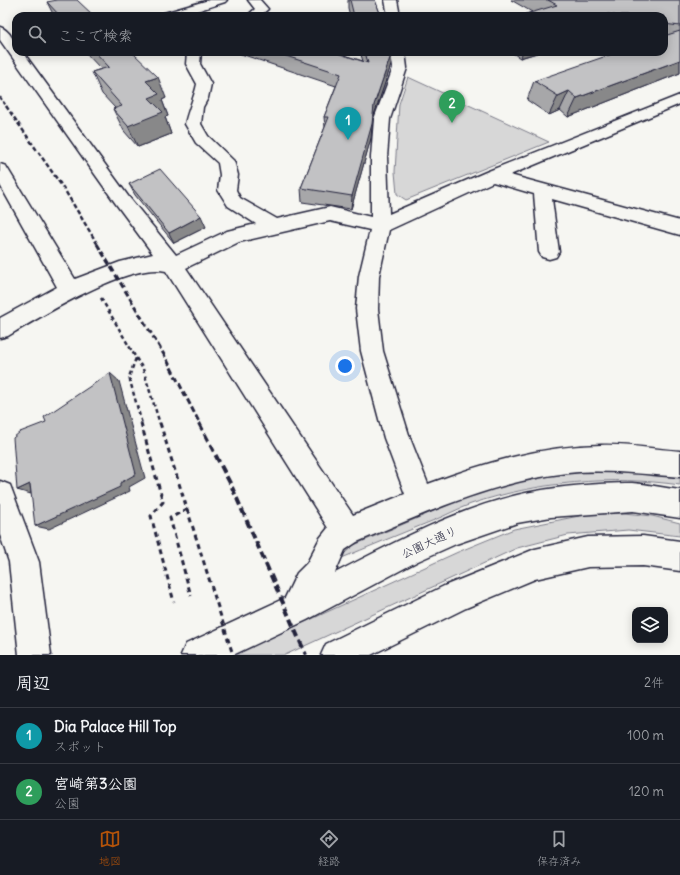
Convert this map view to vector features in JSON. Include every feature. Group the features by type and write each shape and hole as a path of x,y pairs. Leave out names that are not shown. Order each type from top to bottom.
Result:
{"street":[{"path":"182,0 193,9"},
{"path":"182,12 221,0"},
{"path":"254,0 262,8 258,12"},
{"path":"391,0 393,12"},
{"path":"0,31 12,44"},
{"path":"23,56 122,200 173,265 347,532"},
{"path":"194,56 193,64 204,84 201,98 196,107 193,124 202,139 226,161 229,175 227,190 234,202 273,226"},
{"path":"398,56 400,68 382,119 379,157 380,226 369,276 367,308 372,351 397,438 421,501"},
{"path":"0,329 70,290 92,281 120,270 156,261 173,265 234,236 330,214 380,226 492,176 680,99"},
{"path":"655,110 680,115"},
{"path":"0,170 70,290"},
{"path":"492,176 680,228"},
{"path":"542,190 549,252"},
{"path":"296,609 308,584 318,574 330,548 336,540 347,532 450,488 499,473 539,464 601,458 680,464"},
{"name":"公園大通り","path":"197,655 296,609 408,551 451,531 517,509 551,502 633,497 680,504"},
{"path":"1,503 24,562 35,655"},
{"path":"337,655 455,597 535,564 588,552 643,551 680,556"}],"path":[{"path":"92,281 143,369 233,655"},
{"path":"136,358 129,377 164,502 151,516 174,602"},
{"path":"187,509 170,518 191,596"}],"shaded area":[{"path":"408,77 549,142 406,200 397,194 395,172 399,104"},
{"path":"610,468 680,474 680,485 654,482 601,481 574,482 522,490 471,504 337,560 354,545 434,511 466,494 533,477"},
{"path":"624,513 652,516 680,523 680,536 628,530 568,535 517,548 285,655 233,655 458,552 514,529 589,514"}],"building":[{"path":"57,0 77,0 90,12 56,12 47,2"},
{"path":"350,0 375,0 380,12 353,12"},
{"path":"548,0 680,0 680,26 668,24 668,12 533,12 557,5"},
{"path":"680,31 680,60 577,98 569,91 558,96 534,81 606,56 668,56 668,35"},
{"path":"99,56 136,56 158,77 146,81 159,94 149,98 163,112 128,126 113,109 122,106 92,72 109,67"},
{"path":"286,56 346,56 368,63 366,56 391,56 374,105 372,124 352,196 301,188 329,117 324,117 341,74"},
{"path":"160,169 201,216 169,233 129,184"},
{"path":"110,373 136,474 120,483 120,487 35,526 30,484 17,490 13,438 20,432 46,422 44,417"}],"railway":[{"path":"0,97 7,107"},
{"path":"6,106 64,189 98,245"},
{"path":"97,244 166,358 200,424"},
{"path":"199,423 231,485 306,655"}],"place":[{"name":"宮崎第3公園","path":"452,123"},
{"name":"Dia Palace Hill Top","path":"348,140"}]}
